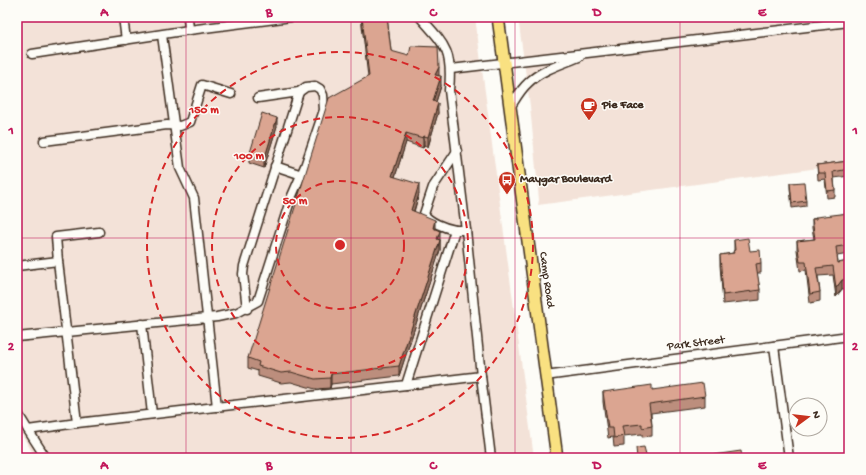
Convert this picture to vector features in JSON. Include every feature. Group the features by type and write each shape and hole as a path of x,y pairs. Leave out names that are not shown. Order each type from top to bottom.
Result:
{"main road":[{"name":"Camp Road","path":"498,17 557,458"}],"street":[{"path":"123,17 126,40"},
{"path":"188,17 189,30"},
{"path":"32,54 189,30 273,18 291,17"},
{"path":"420,17 445,47 451,69 449,90 491,458"},
{"path":"451,69 849,22"},
{"path":"162,35 180,168 194,198 217,407"},
{"path":"511,106 532,79 558,65 591,53"},
{"path":"44,142 185,125 191,120 202,85 231,94"},
{"path":"17,337 207,318 236,313 247,309 258,302 262,295 292,198 302,175 325,104 322,93 317,87 306,87 299,92 258,98"},
{"path":"247,309 243,281 244,266 299,92"},
{"path":"457,151 433,187 424,214 426,217 439,224 455,230 466,230"},
{"path":"275,166 302,175"},
{"path":"406,385 455,230"},
{"path":"77,423 56,237 99,232"},
{"path":"17,266 58,261"},
{"path":"142,324 152,414"},
{"name":"Park Street","path":"545,376 849,336"},
{"path":"774,346 789,458"},
{"path":"28,430 152,414 481,376"},
{"path":"17,412 46,458"}],"shaded area":[{"path":"17,17 475,17 534,458 36,458 17,427"},
{"path":"518,17 849,17 849,164 538,205 539,200 530,106"}],"building":[{"path":"362,17 387,17 391,51 409,56 411,46 438,47 439,67 435,75 441,76 433,101 438,103 428,137 424,136 423,138 406,133 392,176 419,184 411,210 435,220 433,228 440,231 437,239 440,240 399,366 331,374 330,378 315,379 291,372 281,373 258,366 259,362 248,358 329,98 369,76"},
{"path":"262,113 277,118 264,160 249,156"},
{"path":"849,161 849,169 833,172 835,190 827,191 825,173 818,173 817,165"},
{"path":"804,182 806,201 792,203 790,183"},
{"path":"849,213 849,245 836,247 838,263 849,261 849,279 842,280 836,288 833,266 816,268 820,292 810,294 806,262 800,262 797,241 815,239 812,219 816,219 816,217"},
{"path":"748,238 750,251 760,250 761,263 756,264 760,290 723,295 720,255 734,253 734,240"},
{"path":"703,383 705,396 649,404 652,426 642,428 642,424 622,426 624,436 614,438 613,428 608,428 603,392 652,385 652,390"},
{"path":"644,447 647,458 637,458 636,448"},
{"path":"741,451 742,458 692,458"}],"place":[{"name":"Pie Face","path":"589,121"},
{"name":"Maygar Boulevard","path":"507,195"}]}
